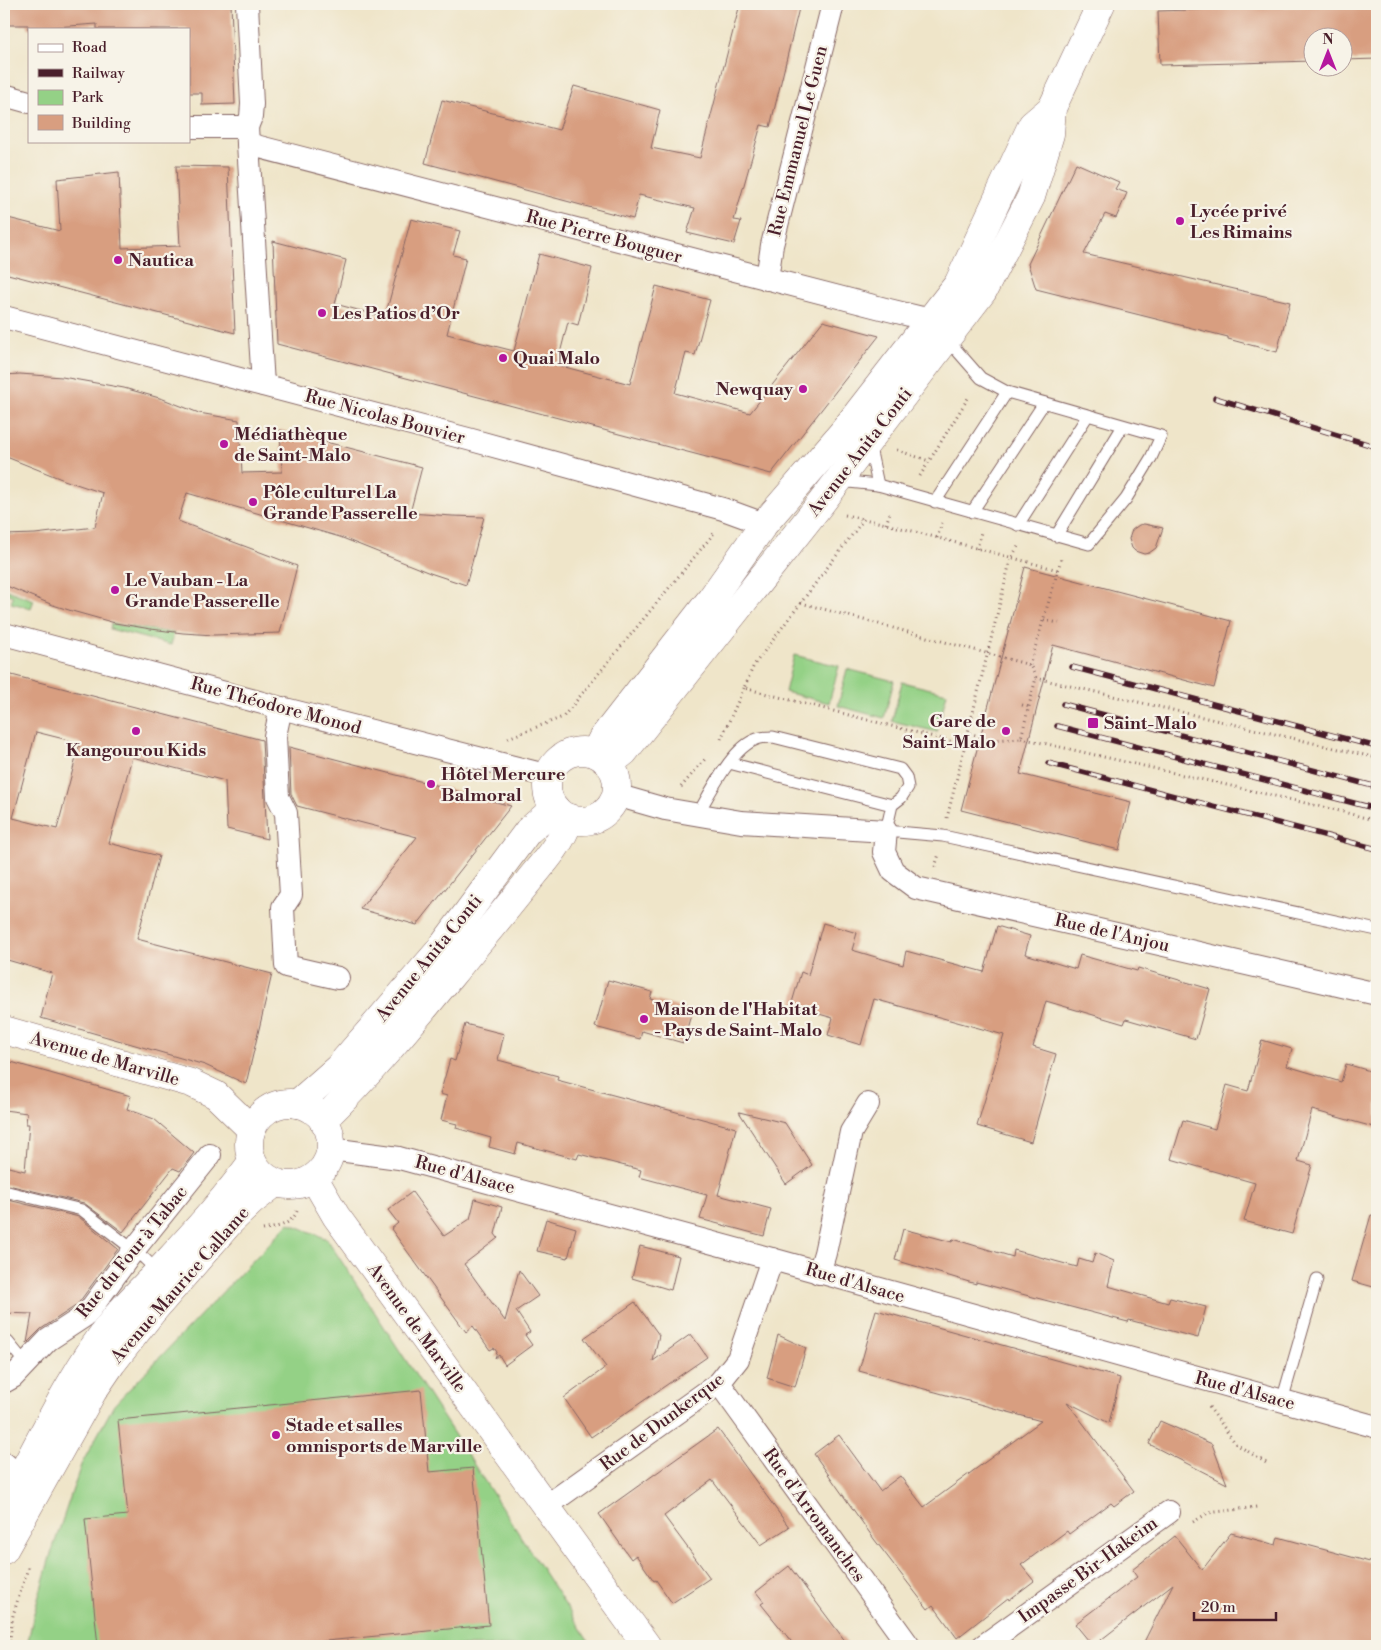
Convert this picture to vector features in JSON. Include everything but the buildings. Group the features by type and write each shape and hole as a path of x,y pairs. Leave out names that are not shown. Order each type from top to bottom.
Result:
{"street":[{"path":"247,4 252,104 247,135 263,385"},
{"name":"Rue Emmanuel Le Guen","path":"767,279 772,245 833,4"},
{"name":"Avenue Anita Conti","path":"602,759 602,739 711,599 779,533 838,481 869,441 946,326 958,284 1032,125 1052,108 1100,4"},
{"path":"4,95 28,102"},
{"name":"Rue Pierre Bouguer","path":"190,127 247,135 767,279 946,326"},
{"name":"Rue Nicolas Bouvier","path":"4,317 713,506 779,533"},
{"name":"Avenue Anita Conti","path":"779,533 800,483 843,432 946,326"},
{"name":"Rue Théodore Monod","path":"4,634 282,708 549,776"},
{"path":"282,708 275,736 278,797 286,813 291,895 283,907 286,966 338,978"},
{"path":"584,751 602,759 615,773 617,784 616,795 607,809 593,819 582,820 563,813 550,798 547,787 554,765 562,757 572,752 584,751"},
{"path":"616,795 665,809 740,822 886,831"},
{"name":"Avenue Anita Conti","path":"297,1104 338,1068 439,951 528,831 563,813 565,834 554,850 420,1014 357,1087 323,1120"},
{"name":"Rue de l'Anjou","path":"886,831 884,852 893,871 916,888 1377,994"},
{"name":"Avenue de Marville","path":"4,1030 191,1084 216,1095 251,1129"},
{"path":"283,1103 297,1104 314,1110 323,1120 331,1139 331,1149 328,1160 322,1170 296,1182 261,1174 252,1162 248,1140 251,1129 258,1117 269,1108 283,1103"},
{"path":"819,1273 826,1253 851,1132 868,1104"},
{"name":"Rue d'Alsace","path":"331,1149 400,1158 1377,1427"},
{"name":"Rue du Four à Tabac","path":"4,1382 13,1377 48,1340 86,1315 133,1251 210,1155"},
{"name":"Avenue Maurice Callame","path":"4,1508 12,1470 115,1318 199,1227 252,1162"},
{"name":"Avenue de Marville","path":"296,1182 336,1216 545,1508 647,1646"},
{"name":"Avenue Maurice Callame","path":"4,1550 93,1391 112,1363 152,1312 230,1222 296,1182"},
{"name":"Rue de Dunkerque","path":"545,1508 719,1383 738,1359 772,1259"},
{"name":"Rue d'Arromanches","path":"719,1383 909,1646"},
{"name":"Impasse Bir-Hakeim","path":"983,1646 1169,1512"}],"lane":[{"path":"800,483 838,481 878,486 1088,544 1131,491 1151,458 1161,436 1007,392 981,378 946,326"},
{"path":"935,502 1007,392"},
{"path":"972,512 1044,403"},
{"path":"1018,525 1088,416"},
{"path":"1056,536 1123,426"},
{"path":"869,441 878,486"},
{"path":"697,815 729,763 747,744 758,738 773,737 900,769 906,777 908,787 901,798 892,805 886,831 943,836 1377,930"},
{"path":"729,763 892,805"},
{"path":"4,1191 82,1210 158,1272"},
{"path":"1282,1401 1317,1278"},
{"path":"4,1341 8,1342 26,1364"}],"path":[{"path":"915,483 968,398"},
{"path":"895,450 929,461"},
{"path":"886,524 891,510"},
{"path":"843,515 886,524 1058,570"},
{"path":"721,740 754,665 864,519"},
{"path":"937,538 942,523"},
{"path":"505,740 563,717 716,530"},
{"path":"977,549 981,532"},
{"path":"946,824 1011,558 1021,542"},
{"path":"1021,738 1036,678 1030,665 1063,553"},
{"path":"801,603 1030,665"},
{"path":"1044,620 1059,623"},
{"path":"1036,678 1377,758"},
{"path":"744,688 965,745"},
{"path":"1022,705 1029,707"},
{"path":"968,733 994,740 1021,738 1377,821"},
{"path":"680,788 709,754"},
{"path":"259,1234 263,1230 280,1227 293,1220 298,1209 296,1182"},
{"path":"1204,1380 1204,1399 1236,1444 1268,1464"},
{"path":"1169,1512 1187,1525 1208,1513 1257,1507"},
{"path":"4,1644 9,1646 13,1615 30,1563"}],"green space":[{"path":"4,589 34,600 31,608 11,603 13,596 5,593 4,596"},
{"path":"111,624 174,633 171,645 110,629"},
{"path":"794,655 839,666 829,703 785,692"},
{"path":"847,669 894,681 884,718 838,706"},
{"path":"902,682 947,693 937,732 892,721"},
{"name":"Stade et salles omnisports de Marville","path":"289,1223 327,1239 592,1646 27,1646 50,1557 81,1465 114,1405"}],"railway":[{"path":"1215,398 1377,447"},
{"path":"1072,667 1377,747"},
{"path":"1063,704 1377,787"},
{"path":"1057,726 1377,809"},
{"path":"1048,763 1377,849"}],"place":[{"name":"Lycée privé Les Rimains","path":"1180,221"},
{"name":"Nautica","path":"118,260"},
{"name":"Les Patios d’Or","path":"322,313"},
{"name":"Quai Malo","path":"503,358"},
{"name":"Newquay","path":"803,389"},
{"name":"Médiathèque de Saint-Malo","path":"224,444"},
{"name":"Pôle culturel La Grande Passerelle","path":"253,502"},
{"name":"Le Vauban - La Grande Passerelle","path":"115,590"},
{"name":"Saint-Malo","path":"1093,723"},
{"name":"Kangourou Kids","path":"136,731"},
{"name":"Gare de Saint-Malo","path":"1006,731"},
{"name":"Hôtel Mercure Balmoral","path":"431,784"},
{"name":"Maison de l'Habitat - Pays de Saint-Malo","path":"644,1019"},
{"name":"Stade et salles omnisports de Marville","path":"276,1435"}]}
